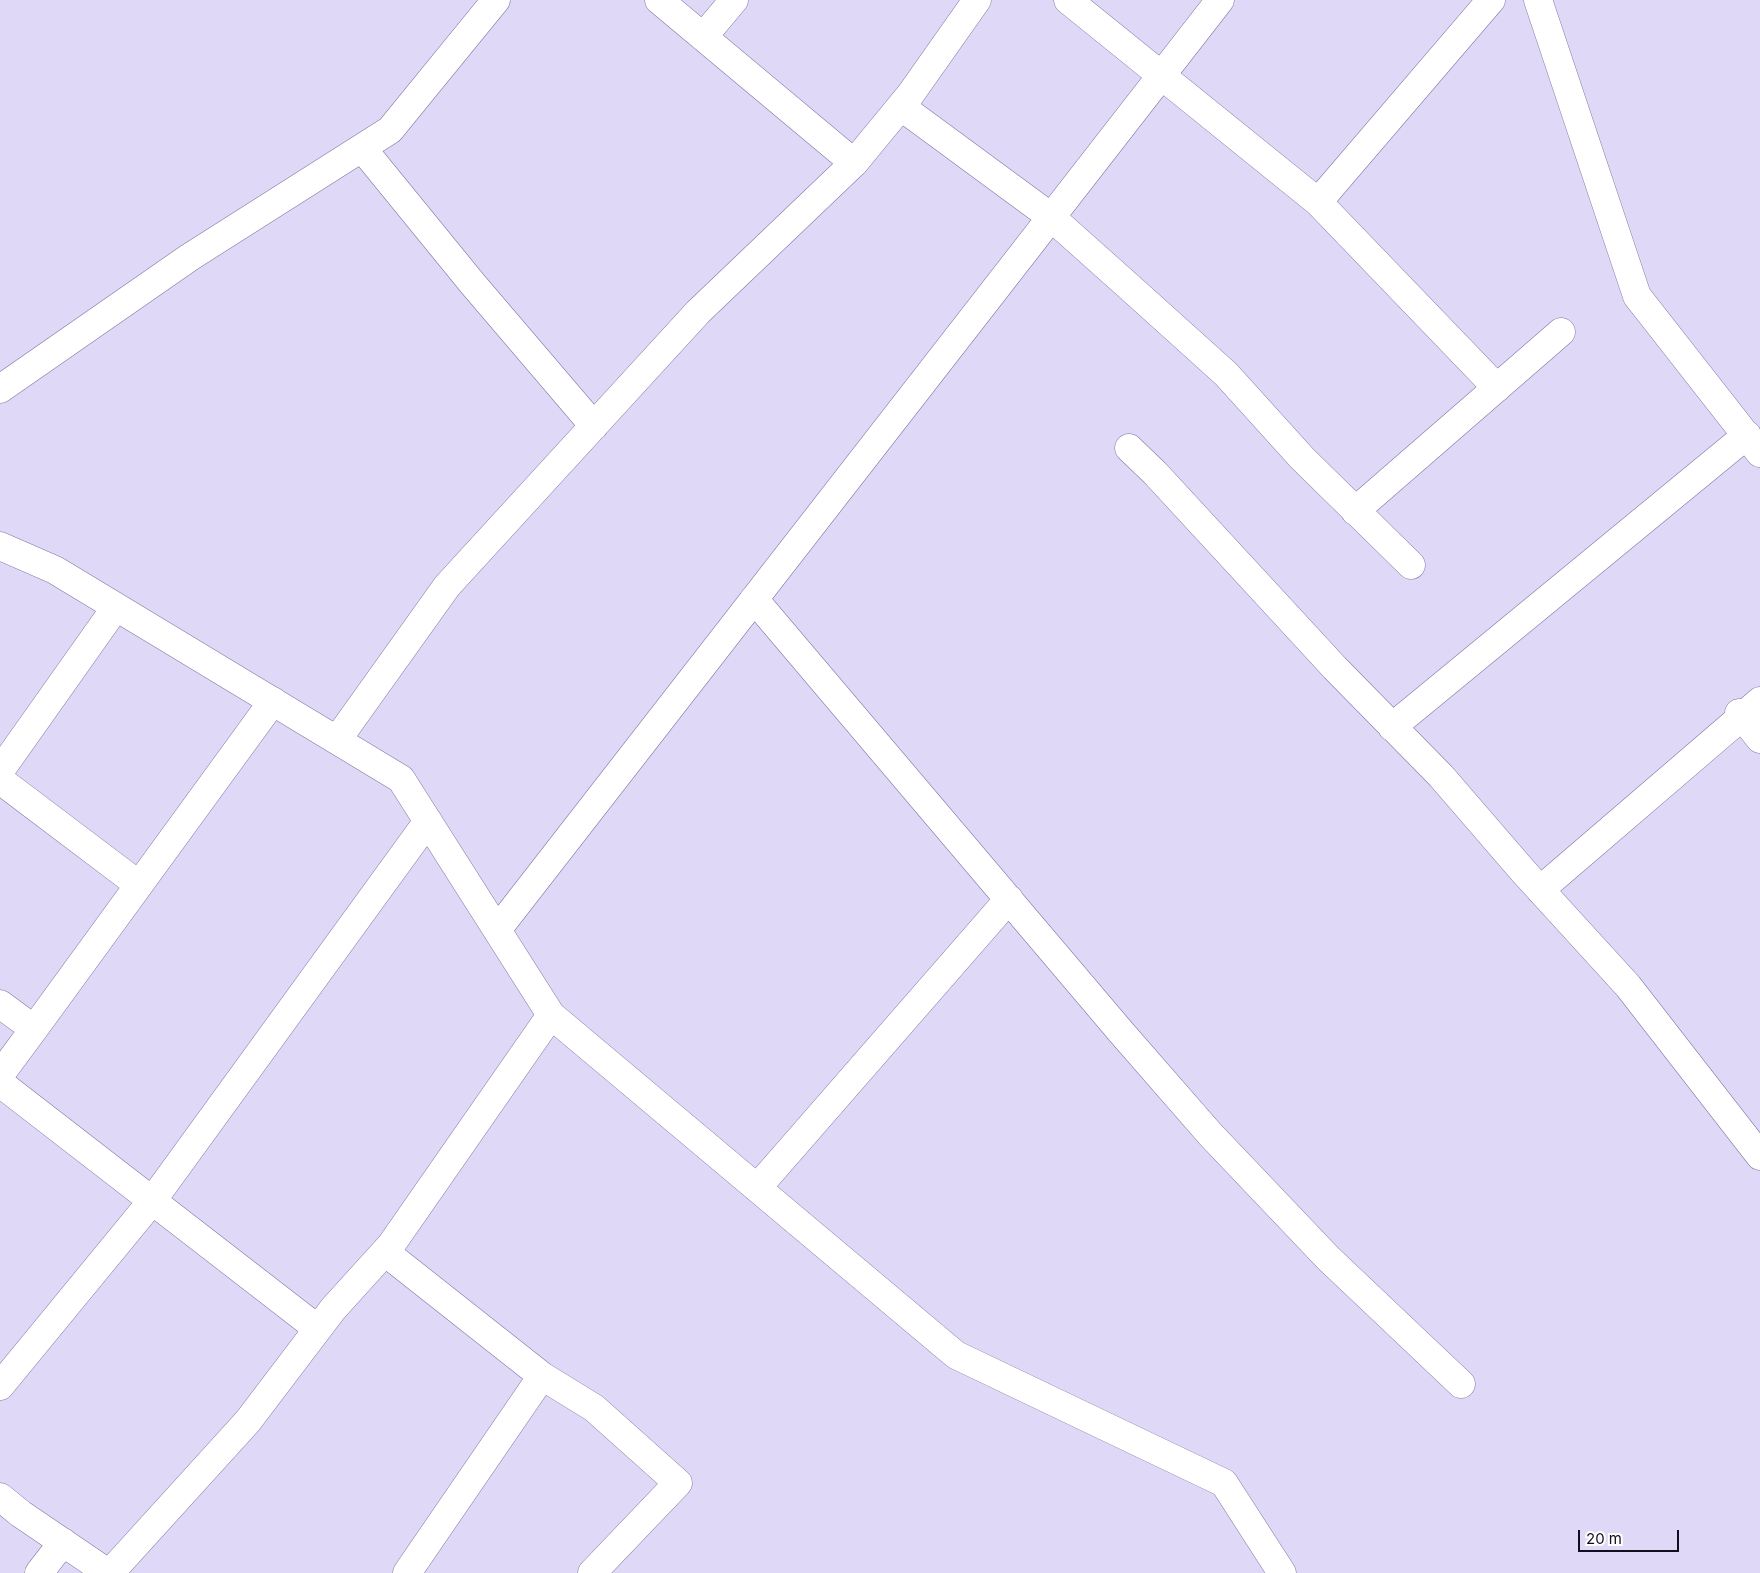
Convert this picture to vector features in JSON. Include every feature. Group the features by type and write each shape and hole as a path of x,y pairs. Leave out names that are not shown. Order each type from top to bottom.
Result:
{"street":[{"path":"0,389 190,257 390,130 496,0"},
{"path":"659,0 854,163"},
{"path":"703,37 734,0"},
{"path":"337,740 447,586 698,312 854,163 910,95 977,0"},
{"path":"1068,0 1318,202 1497,388"},
{"path":"497,930 1220,0"},
{"path":"1318,202 1491,0"},
{"path":"1392,726 1753,444 1637,296 1538,0"},
{"path":"911,114 1051,217 1226,374 1302,458 1411,565"},
{"path":"362,148 472,283 594,426"},
{"path":"1355,510 1561,332"},
{"path":"1129,448 1155,472 1335,668 1441,776 1540,890 1628,986 1760,1156"},
{"path":"0,546 55,570 401,778 551,1015 956,1355 1224,1483 1282,1573"},
{"path":"754,599 1210,1134 1328,1258 1461,1384"},
{"path":"0,772 116,607"},
{"path":"0,1075 273,701"},
{"path":"1540,890 1747,710 1760,739"},
{"path":"0,780 139,885"},
{"path":"0,1386 152,1201 428,821"},
{"path":"757,1188 1009,899"},
{"path":"0,1004 34,1029"},
{"path":"0,1497 109,1573 248,1421 333,1309 385,1252 551,1015"},
{"path":"0,1083 318,1329"},
{"path":"385,1252 542,1376 594,1408 678,1483 592,1573"},
{"path":"407,1573 542,1376"},
{"path":"39,1573 63,1542"}]}
